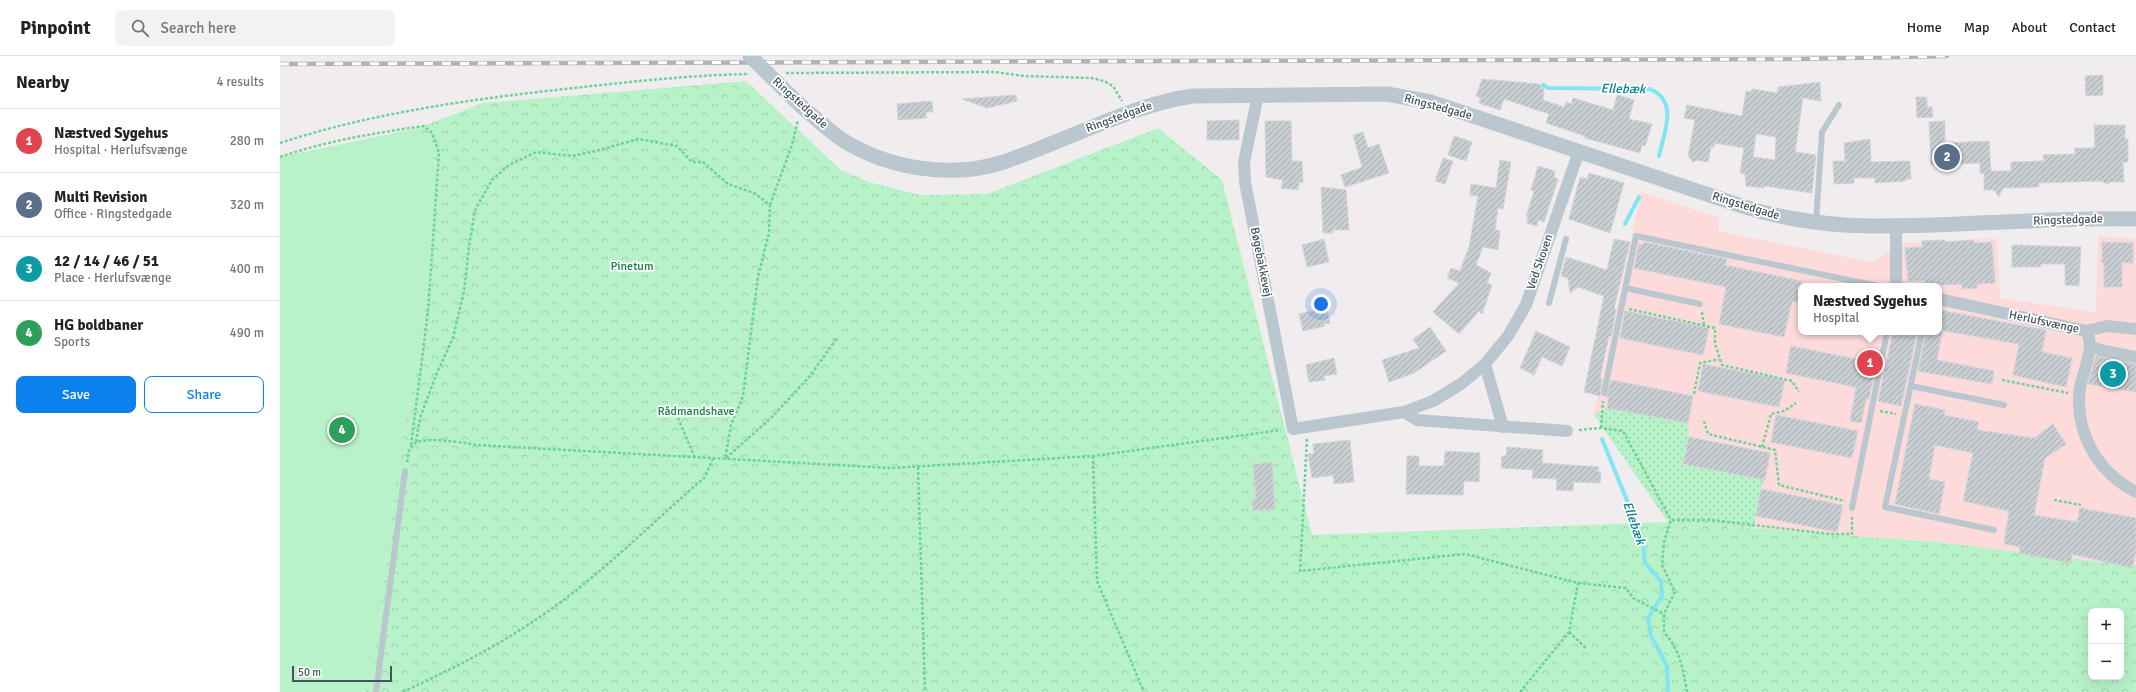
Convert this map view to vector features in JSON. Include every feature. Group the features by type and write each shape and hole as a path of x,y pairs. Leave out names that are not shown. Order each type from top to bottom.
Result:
{"street":[{"name":"Ringstedgade","path":"750,56 801,106 842,139 871,154 888,160 926,169 959,170 1004,162 1127,113 1171,99 1193,96 1380,94 1413,98 1769,214 1816,223 1896,228 1976,223 2136,219"},
{"name":"Bøgebakkevej","path":"1258,95 1244,162 1245,182 1293,429"},
{"name":"Ved Skoven","path":"1293,429 1404,412 1433,401 1461,384 1485,364 1508,336 1526,305 1579,151"},
{"path":"1896,228 1896,283"},
{"name":"Herlufsvænge","path":"1942,300 2086,331 2089,337 2090,346 2080,396 2081,422 2086,439 2094,454 2114,478 2136,492"},
{"path":"2086,331 2107,326 2136,329"},
{"path":"2090,346 2100,350 2136,356"},
{"path":"1485,364 1503,427"},
{"path":"1404,412 1417,420 1567,431"}],"lane":[{"path":"1816,223 1822,132 1839,106"},
{"path":"1604,393 1636,236 1863,283"},
{"path":"1549,303 1566,239"},
{"path":"1625,288 1700,304"},
{"path":"1853,506 1886,335"},
{"path":"1921,335 1885,508 1994,530"},
{"path":"1911,386 2004,405"},
{"path":"376,692 405,471"}],"path":[{"path":"725,459 731,425 743,396 758,277 769,233 770,205 792,145 801,106"},
{"path":"280,143 305,135 404,112"},
{"path":"280,157 302,149 391,131 424,126 432,133 439,153 428,311 411,446 405,471"},
{"path":"416,442 420,418 436,375 453,338 464,291 468,247 475,210 492,180 509,165 536,152 572,156 638,139 677,146 692,162 703,162 728,184 754,192 770,205"},
{"path":"1621,308 1715,328 1715,344 1722,365 1792,382 1798,392"},
{"path":"725,459 771,418 810,376 837,338"},
{"path":"1694,394 1700,362 1719,359"},
{"path":"2002,380 2080,396"},
{"path":"1601,428 1604,393"},
{"path":"1762,447 1771,414 1784,412 1796,403"},
{"path":"1872,409 1905,416"},
{"path":"678,418 695,458"},
{"path":"1671,520 1711,520 1830,534 1852,534 1853,506 1779,485 1774,450 1708,434 1704,421"},
{"path":"1308,427 1300,571 1465,554 1578,583 1626,588 1633,598 1664,614"},
{"path":"1567,431 1601,428 1623,431 1671,520 1664,542 1662,565 1675,592 1664,614 1664,632 1671,640 1681,658 1687,692"},
{"path":"411,446 416,442 441,440 477,445 891,468 1093,456 1243,434 1293,429"},
{"path":"1093,456 1097,581 1144,692"},
{"path":"403,692 472,659 527,626 581,586 704,478 712,459"},
{"path":"918,467 924,692"},
{"path":"2054,500 2081,505"},
{"path":"1520,692 1569,632 1578,583"},
{"path":"1569,632 1586,648"}],"shaded area":[{"path":"1641,192 1719,218 1718,231 1872,262 1903,243 1997,238 2000,298 2096,312 2098,236 2136,239 2136,566 1937,542 1668,522 1594,415"}],"green space":[{"name":"Rådmandshave","path":"746,81 841,170 869,182 919,195 987,194 1158,128 1222,180 1312,535 1668,522 1937,542 2136,566 2136,692 364,692 371,684 398,459 421,350 439,173 418,128 483,103"},
{"path":"418,128 439,173 421,350 398,459 371,684 364,692 280,692 280,157"},
{"path":"1607,408 1688,423 1689,437 1683,464 1765,480 1761,489 1754,528 1668,522 1594,415"}],"building":[{"path":"2103,75 2103,95 2086,96 2085,76"},
{"path":"1482,79 1539,84 1544,90 1543,100 1564,107 1566,102 1571,104 1573,98 1613,110 1617,95 1634,100 1629,119 1652,124 1645,146 1642,145 1640,153 1585,138 1585,136 1546,123 1549,114 1504,99 1500,110 1479,103 1481,98 1476,96"},
{"path":"1820,82 1821,101 1803,98 1795,152 1816,155 1812,193 1764,186 1764,188 1746,186 1745,174 1740,173 1744,148 1715,143 1714,147 1711,147 1708,162 1697,160 1693,162 1688,156 1695,120 1684,118 1687,105 1742,116 1746,91 1751,92 1752,89 1777,93 1778,87","holes":["1756,134 1776,137 1775,160 1753,157"]},
{"path":"1016,95 1017,101 987,108 962,99"},
{"path":"1916,97 1927,97 1927,107 1932,107 1933,117 1917,118"},
{"path":"932,101 933,112 926,112 926,118 898,120 897,104"},
{"path":"1239,120 1239,140 1207,140 1207,121"},
{"path":"1265,121 1291,121 1292,161 1302,161 1303,183 1299,182 1298,190 1281,188 1283,180 1266,177"},
{"path":"1945,121 1945,143 1989,141 1991,171 2011,171 2011,162 2044,161 2043,155 2075,154 2075,148 2095,148 2094,125 2125,125 2125,139 2128,139 2128,162 2123,162 2124,182 2110,182 2108,184 2100,181 2039,183 2039,187 2003,188 1999,197 1994,190 1984,190 1984,173 1980,173 1980,163 1931,165 1929,122"},
{"path":"1363,132 1368,148 1379,144 1389,173 1345,187 1341,175 1362,167 1353,135"},
{"path":"1454,136 1472,142 1466,161 1448,155"},
{"path":"1870,139 1871,162 1910,161 1911,179 1906,179 1906,181 1875,183 1875,178 1854,178 1854,183 1834,184 1833,161 1845,161 1844,143"},
{"path":"1443,158 1453,161 1445,184 1435,181"},
{"path":"1500,160 1511,162 1503,209 1498,208 1495,230 1500,231 1498,250 1483,247 1476,265 1491,273 1487,283 1492,285 1482,314 1479,311 1459,334 1433,312 1459,283 1447,278 1451,268 1460,271 1469,247 1478,196 1470,195 1471,184 1496,188"},
{"path":"1538,166 1555,171 1554,177 1558,179 1544,222 1538,220 1537,226 1527,223 1528,217 1526,217 1534,191 1531,190"},
{"path":"1589,173 1624,183 1610,233 1569,219 1580,177 1587,179"},
{"path":"1321,187 1346,190 1349,230 1333,230 1333,233 1323,233"},
{"path":"1324,239 1329,262 1307,267 1302,245"},
{"path":"1614,239 1630,242 1614,309 1616,310 1611,337 1609,336 1600,378 1602,379 1600,396 1584,392 1604,296 1578,287 1570,293 1568,278 1561,276 1566,257 1607,270"},
{"path":"1945,240 1945,242 1974,240 1974,243 1992,242 1995,283 1977,284 1977,288 1962,289 1962,284 1942,285 1942,283 1925,283 1925,280 1908,281 1905,248 1922,247 1922,241"},
{"path":"1644,242 1727,259 1725,265 1801,281 1801,283 1798,283 1798,302 1792,301 1784,337 1719,324 1726,287 1634,268 1639,244 1643,245"},
{"path":"2102,242 2133,243 2133,263 2122,263 2122,287 2104,287"},
{"path":"2012,245 2081,247 2079,286 2065,285 2065,264 2041,264 2041,267 2012,267"},
{"path":"1325,300 1330,323 1324,324 1325,326 1303,331 1299,314 1316,310 1315,302"},
{"path":"1625,311 1709,328 1703,355 1620,338"},
{"path":"1942,311 2046,330 2042,352 2072,358 2066,387 2013,375 2019,344 1942,331"},
{"path":"1430,327 1446,351 1414,373 1389,382 1382,360 1419,348 1413,339"},
{"path":"1536,331 1570,347 1562,366 1542,357 1534,375 1520,368"},
{"path":"1892,335 1916,335 1901,406 1878,401"},
{"path":"1925,335 1941,335 1937,360 1994,371 1992,384 1918,371"},
{"path":"1791,346 1876,363 1869,399 1866,399 1861,423 1850,421 1856,387 1786,373"},
{"path":"2096,356 2136,364 2136,392 2088,384"},
{"path":"1334,358 1337,374 1324,376 1325,380 1309,382 1306,365"},
{"path":"1703,364 1785,380 1779,407 1698,391"},
{"path":"1611,380 1693,396 1688,423 1607,408 1609,397 1606,397"},
{"path":"1915,404 1945,410 1944,415 1979,422 1977,430 2034,438 2053,424 2066,444 2045,458 2034,515 2077,522 2080,508 2136,518 2136,553 2132,568 2072,554 2071,563 2019,553 2020,547 2004,544 2009,511 1963,501 1973,453 1935,445 1929,479 1945,482 1939,514 1895,504"},
{"path":"1776,415 1858,431 1852,458 1771,442"},
{"path":"1689,437 1770,453 1765,480 1683,464"},
{"path":"1350,440 1354,482 1334,484 1333,475 1312,478 1308,454 1314,454 1313,444"},
{"path":"1507,447 1543,450 1542,463 1599,467 1598,472 1601,472 1600,483 1574,482 1573,491 1556,490 1557,479 1532,478 1533,470 1501,468 1502,456 1506,456"},
{"path":"1445,451 1480,453 1479,482 1464,481 1463,495 1406,494 1407,456 1419,456 1419,466 1444,466"},
{"path":"1272,462 1275,509 1253,511 1252,500 1256,499 1253,464"},
{"path":"1761,489 1843,505 1837,532 1756,516"}],"waterway":[{"name":"Ellebæk","path":"1543,85 1548,88 1650,89 1659,94 1667,109 1666,128 1659,156"},
{"name":"Ellebæk","path":"1625,224 1639,197"},
{"name":"Ellebæk","path":"1602,439 1643,540 1645,563 1661,581 1662,596 1648,618 1651,636 1667,666 1668,692"}],"railway":[{"path":"280,64 1796,59 1947,56"}],"place":[{"name":"Multi Revision","path":"1947,157"},
{"name":"Næstved Sygehus","path":"1870,363"},
{"name":"12 / 14 / 46 / 51","path":"2113,374"},
{"name":"HG boldbaner","path":"342,430"}],"park label":[{"name":"Pinetum","path":"632,266"}]}
